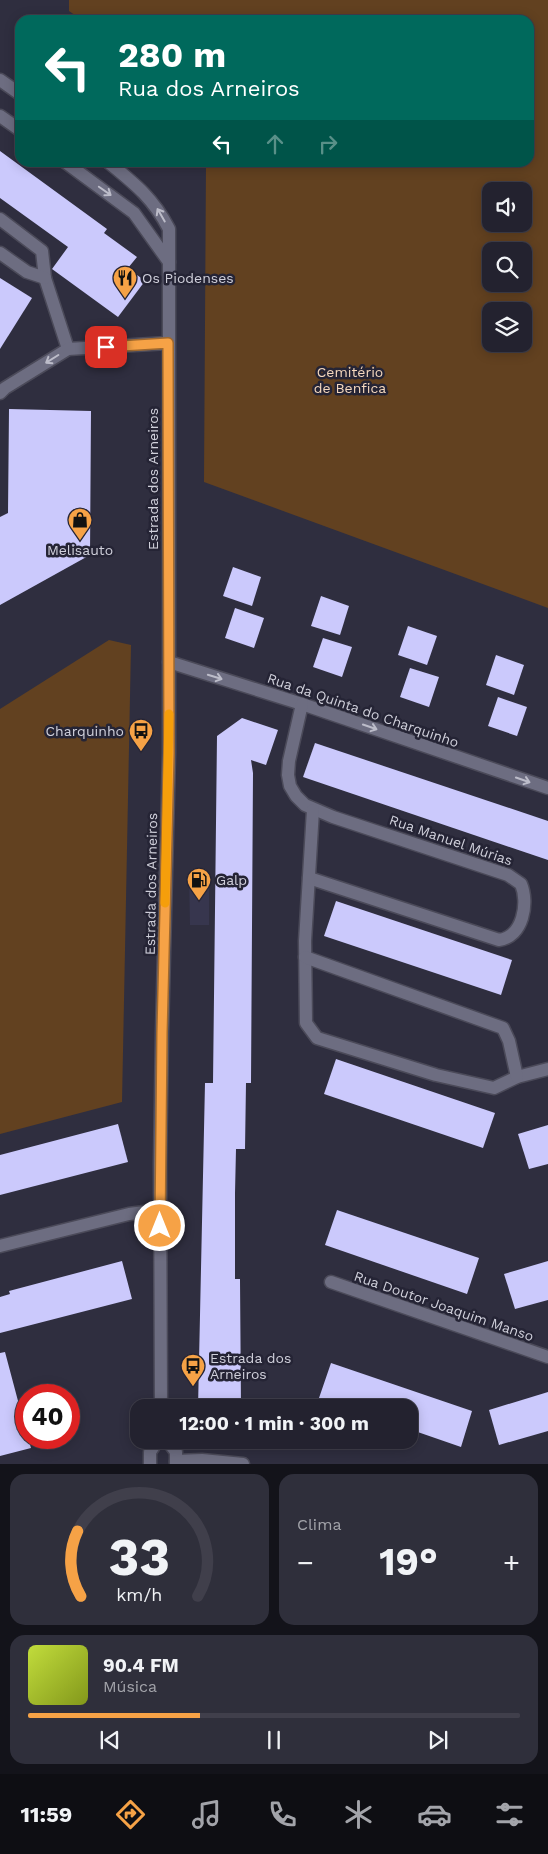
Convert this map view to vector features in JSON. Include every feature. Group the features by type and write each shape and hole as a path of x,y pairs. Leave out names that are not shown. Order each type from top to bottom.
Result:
{"street":[{"path":"0,80 15,90"},
{"path":"0,116 15,126"},
{"path":"73,167 134,213 169,262"},
{"name":"Estrada dos Arneiros","path":"114,167 150,199 169,229 169,753 162,1033 161,1399"},
{"path":"0,219 42,251 44,278 68,349"},
{"path":"0,253 27,272 44,278"},
{"path":"0,394 5,388 68,349 168,343"},
{"name":"Rua da Quinta do Charquinho","path":"169,662 302,704 548,788"},
{"name":"Rua Manuel Múrias","path":"302,704 289,761 288,776 290,786 305,805 313,810 508,875 521,884 525,900 524,911 515,931 504,939 492,939 309,878"},
{"path":"313,810 305,958 306,1023 317,1038 436,1075 494,1088 517,1077 548,1069"},
{"path":"305,958 503,1028 509,1041 517,1077"},
{"path":"0,1246 129,1214 160,1210"},
{"name":"Rua Doutor Joaquim Manso","path":"331,1282 548,1357"},
{"path":"150,1464 150,1452 152,1449"},
{"path":"174,1449 176,1452 176,1462 202,1460 243,1464"}],"shaded area":[{"name":"Galp","path":"189,876 209,876 209,925 190,925"}],"green space":[{"name":"Cemitério de Benfica","path":"69,0 548,0 548,608 204,482 206,167 534,167 534,15 75,15 69,11"},
{"path":"109,640 131,645 122,1102 0,1134 0,709"}],"building":[{"path":"0,151 15,162 15,167 22,167 107,229 104,233 137,257 128,268 145,281 118,317 52,269 68,247 0,198"},
{"path":"0,278 32,298 0,349"},
{"path":"9,409 91,411 90,555 0,605 0,517 8,513"},
{"path":"233,567 261,577 252,606 223,596"},
{"path":"321,596 349,606 340,635 311,626"},
{"path":"235,608 264,618 254,648 225,638"},
{"path":"408,626 437,636 427,665 398,655"},
{"path":"323,638 352,647 342,677 313,667"},
{"path":"496,655 524,665 514,695 486,685"},
{"path":"410,668 439,677 429,707 400,697"},
{"path":"498,697 527,707 517,736 488,726"},
{"path":"242,718 278,730 266,765 251,760 253,773 251,1083 246,1083 245,1149 236,1149 235,1193 235,1279 240,1279 241,1399 198,1399 205,1083 213,1083 217,736"},
{"path":"315,743 548,821 548,860 303,777"},
{"path":"336,901 512,960 501,995 324,936"},
{"path":"336,1059 495,1113 483,1148 324,1094"},
{"path":"118,1124 128,1162 0,1195 0,1155"},
{"path":"548,1125 548,1164 529,1169 518,1134"},
{"path":"337,1210 479,1258 467,1294 325,1245"},
{"path":"122,1261 132,1299 0,1333 0,1297 10,1294 9,1291"},
{"path":"548,1261 548,1300 515,1309 504,1274"},
{"path":"5,1352 15,1390 15,1449 27,1449 0,1456 0,1353"},
{"path":"331,1363 472,1411 461,1447 418,1432 418,1399 319,1398"},
{"path":"548,1392 548,1431 499,1445 489,1410"}],"slow traffic":[{"path":"165,903 169,714"}],"place":[{"name":"Os Piodenses","path":"125,299"},
{"name":"Melisauto","path":"80,541"},
{"name":"Charquinho","path":"141,752"},
{"name":"Galp","path":"199,901"},
{"name":"Estrada dos Arneiros","path":"193,1387"}],"route":[{"path":"106,347 168,343 169,753 162,1033 160,1226"}]}
